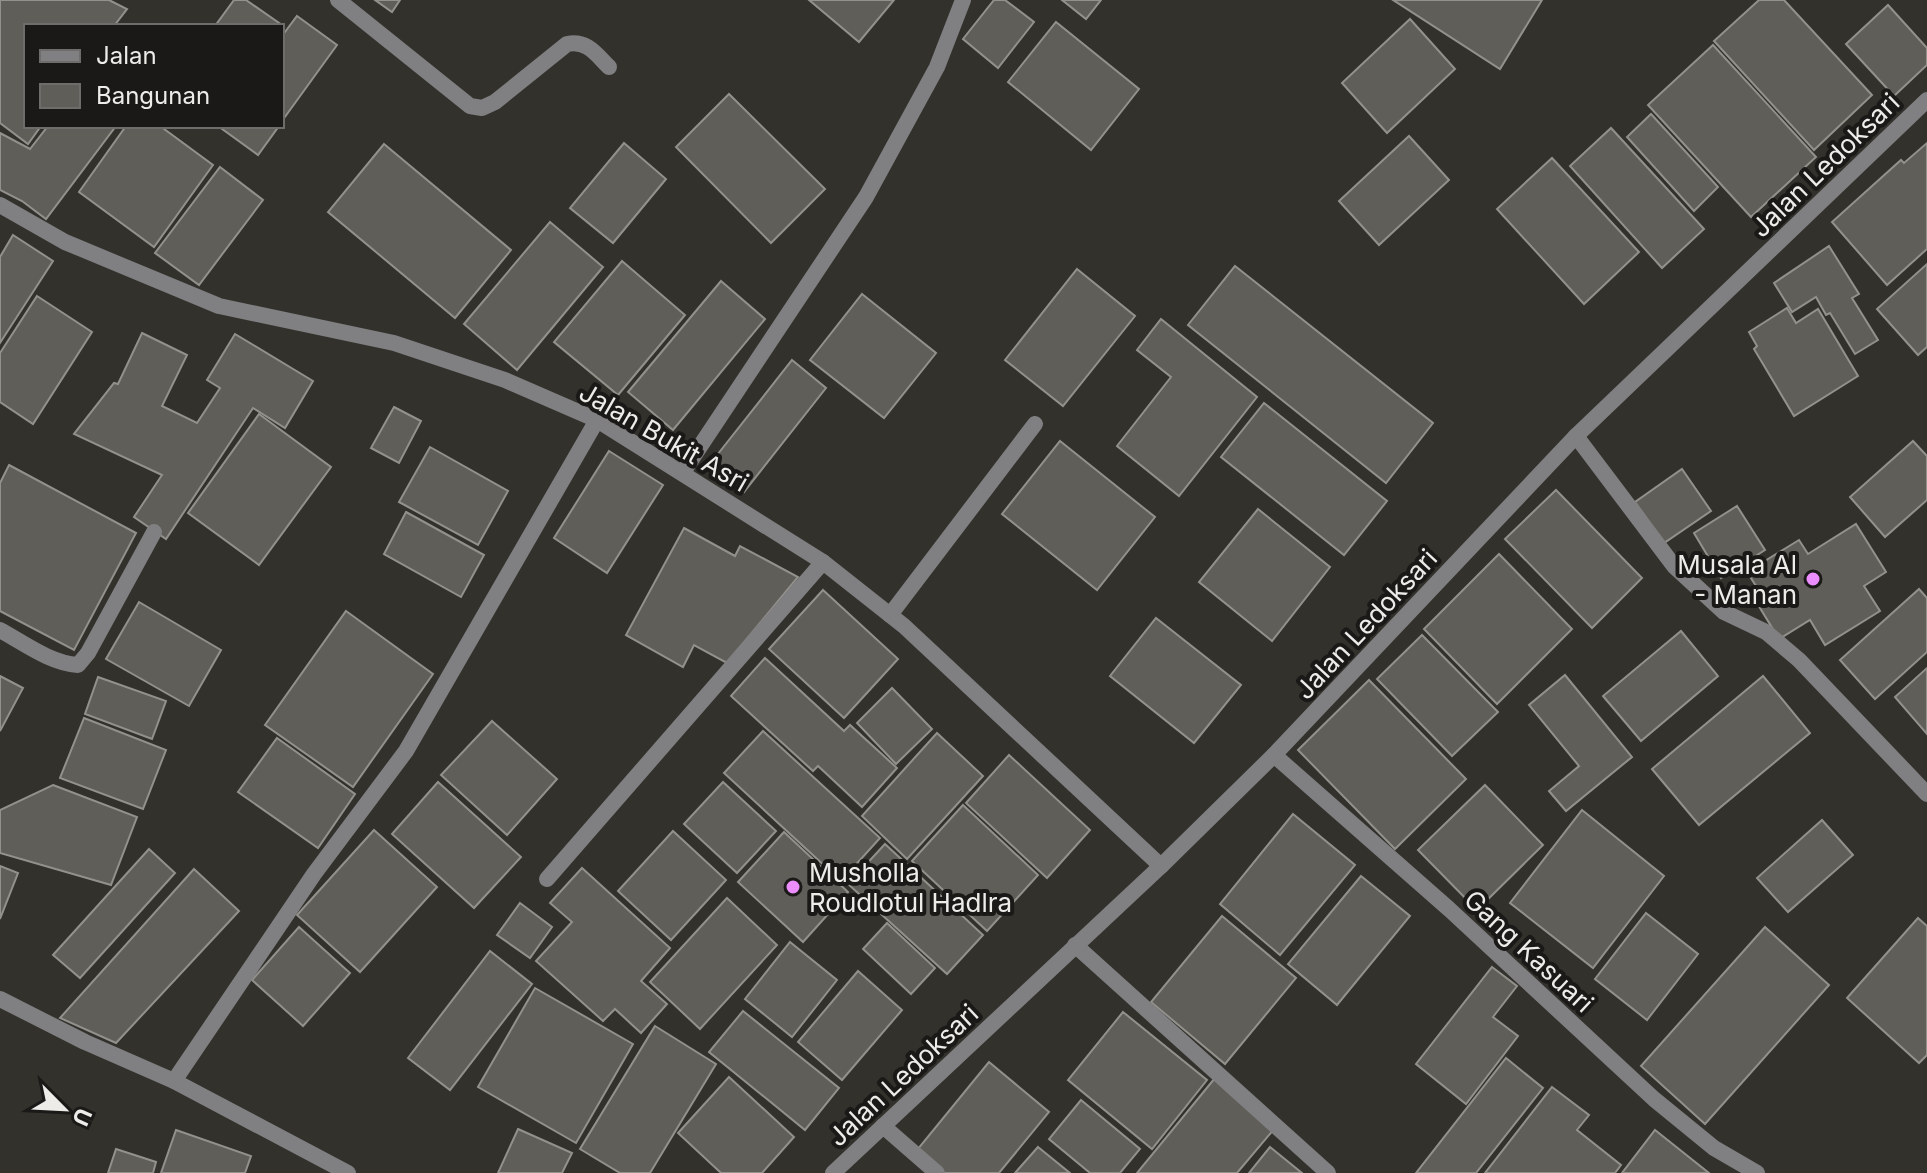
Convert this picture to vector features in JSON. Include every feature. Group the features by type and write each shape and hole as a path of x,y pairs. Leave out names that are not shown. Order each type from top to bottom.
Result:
{"street":[{"path":"338,0 470,106 482,108 495,102 567,44 584,44 609,67"},
{"path":"683,472 866,197 937,67 963,0"},
{"name":"Jalan Ledoksari","path":"833,1173 1161,866 1274,755 1576,436 1927,100"},
{"name":"Jalan Bukit Asri","path":"0,205 65,242 219,306 394,343 505,380 597,420 823,562 890,615 1161,866"},
{"path":"174,1081 314,874 406,751 597,420"},
{"path":"890,615 1035,424"},
{"path":"1576,436 1674,566 1724,612 1766,632 1799,660 1927,794"},
{"path":"0,630 54,660 78,665 88,653 154,532"},
{"path":"547,879 823,562"},
{"name":"Gang Kasuari","path":"1274,755 1449,909 1654,1099 1714,1148 1757,1173"},
{"path":"1075,945 1328,1173"},
{"path":"0,999 174,1081 348,1173"},
{"path":"883,1126 937,1173"}],"building":[{"path":"0,0 109,0 127,9 116,24 24,24 24,128 40,128 28,144 0,123"},
{"path":"234,0 246,0 281,24 216,24"},
{"path":"375,0 400,0 392,12"},
{"path":"809,0 894,0 859,42"},
{"path":"994,0 1005,0 1034,22 998,68 963,39"},
{"path":"1062,0 1101,0 1086,19"},
{"path":"1393,0 1542,0 1500,69"},
{"path":"1759,0 1784,0 1872,95 1814,150 1714,41"},
{"path":"1888,5 1927,48 1927,65 1894,96 1846,44"},
{"path":"297,16 337,45 284,118 284,33"},
{"path":"1410,19 1455,69 1387,133 1342,83"},
{"path":"1056,22 1139,89 1091,150 1008,82"},
{"path":"1713,45 1816,157 1751,217 1648,105"},
{"path":"729,94 825,189 771,243 676,147"},
{"path":"1651,114 1718,187 1694,211 1627,137"},
{"path":"46,128 114,128 46,219 22,201 0,190 0,133 30,149"},
{"path":"125,128 163,128 213,165 154,247 79,192"},
{"path":"221,128 278,128 258,155"},
{"path":"1611,128 1704,229 1662,268 1570,166"},
{"path":"1409,136 1449,180 1379,245 1339,201"},
{"path":"624,143 666,179 613,243 570,208"},
{"path":"1927,143 1927,249 1887,285 1832,222 1901,160 1904,163"},
{"path":"384,144 511,250 455,318 328,212"},
{"path":"1552,158 1639,252 1584,304 1497,209"},
{"path":"220,167 263,200 199,285 155,253"},
{"path":"550,222 603,267 517,370 464,324"},
{"path":"13,235 53,261 0,343 0,257"},
{"path":"1829,246 1859,294 1852,298 1878,340 1855,354 1830,313 1826,315 1816,297 1792,312 1774,283"},
{"path":"622,261 685,315 618,395 554,342"},
{"path":"1927,264 1927,347 1918,355 1877,309"},
{"path":"1235,266 1433,423 1386,483 1188,325"},
{"path":"1077,269 1135,316 1063,406 1005,360"},
{"path":"721,281 765,319 673,430 628,392"},
{"path":"862,294 936,353 884,418 810,360"},
{"path":"37,296 92,332 33,424 0,402 0,353"},
{"path":"1787,308 1796,323 1818,309 1858,376 1794,416 1754,349 1757,346 1749,332"},
{"path":"1161,319 1257,397 1179,496 1117,446 1171,377 1137,350"},
{"path":"142,333 187,355 162,406 197,423 220,388 207,380 235,334 313,381 285,428 253,408 166,539 134,517 162,475 74,434 114,383 118,384"},
{"path":"792,360 826,388 744,492 710,464"},
{"path":"1264,403 1387,501 1344,555 1221,457"},
{"path":"394,407 421,421 399,463 371,448"},
{"path":"259,414 331,467 259,565 188,513"},
{"path":"1060,441 1155,517 1097,590 1002,514"},
{"path":"1913,441 1927,456 1927,500 1885,537 1850,497"},
{"path":"430,447 508,491 478,545 399,502"},
{"path":"609,451 663,485 607,573 554,538"},
{"path":"9,465 136,533 74,650 0,611 0,483"},
{"path":"1682,469 1711,511 1664,543 1635,502"},
{"path":"1556,490 1642,578 1592,628 1505,539"},
{"path":"1737,506 1765,550 1721,578 1694,533"},
{"path":"1258,509 1330,567 1272,641 1199,582"},
{"path":"406,512 484,555 461,597 384,554"},
{"name":"Musala Al - Manan","path":"1856,524 1886,572 1864,586 1880,611 1825,645 1810,620 1779,639 1749,590 1756,586 1747,572 1799,540 1808,554"},
{"path":"684,528 735,556 740,546 798,577 727,663 694,645 683,667 626,635"},
{"path":"1499,554 1572,629 1497,704 1424,629"},
{"path":"1919,589 1927,598 1927,652 1875,699 1840,660"},
{"path":"823,590 898,659 844,718 769,649"},
{"path":"139,602 221,650 189,706 106,659"},
{"path":"346,611 433,674 353,787 265,725"},
{"path":"1156,618 1241,685 1194,743 1110,676"},
{"path":"1681,631 1718,676 1641,741 1603,696"},
{"path":"1422,635 1498,712 1452,756 1377,679"},
{"path":"765,658 844,731 850,725 897,768 862,807 818,766 813,771 731,696"},
{"path":"1927,668 1927,734 1895,697"},
{"path":"1565,675 1632,757 1566,811 1549,791 1579,766 1529,705"},
{"path":"0,676 23,688 0,731"},
{"path":"1763,676 1810,733 1699,825 1652,769"},
{"path":"98,677 166,701 152,739 85,714"},
{"path":"1369,680 1466,779 1395,849 1298,750"},
{"path":"892,688 932,729 896,764 857,723"},
{"path":"84,718 166,750 143,809 60,778"},
{"path":"492,721 557,779 507,835 441,775"},
{"path":"763,731 880,838 841,881 724,773"},
{"path":"937,733 983,776 907,859 862,816"},
{"path":"277,738 355,794 318,848 238,792"},
{"path":"1009,755 1090,830 1047,878 966,803"},
{"path":"438,782 521,857 474,908 392,834"},
{"path":"723,782 776,831 737,873 684,824"},
{"path":"53,785 137,817 111,885 0,853 0,810"},
{"path":"1485,785 1543,845 1477,910 1418,850"},
{"path":"963,805 1038,875 987,931 912,861"},
{"path":"1582,810 1664,876 1593,968 1510,903"},
{"path":"1293,814 1355,865 1280,955 1220,904"},
{"path":"1822,820 1853,855 1788,912 1757,878"},
{"path":"374,830 437,887 360,972 297,915"},
{"path":"673,831 726,880 671,940 618,891"},
{"name":"Musholla Roudlotul Hadlra","path":"784,832 848,892 803,942 738,882"},
{"path":"885,844 983,935 947,974 848,884"},
{"path":"149,849 175,873 80,978 53,955"},
{"path":"0,866 18,873 0,919"},
{"path":"582,868 670,948 641,981 667,1004 641,1033 615,1009 603,1021 536,961 572,922 550,903"},
{"path":"194,869 239,911 116,1043 60,1018"},
{"path":"1361,876 1410,916 1337,1005 1288,964"},
{"path":"727,898 777,945 700,1029 650,982"},
{"path":"520,903 552,927 530,958 497,935"},
{"path":"1646,913 1698,954 1647,1020 1595,979"},
{"path":"1222,916 1296,978 1225,1064 1151,1002"},
{"path":"1918,918 1927,926 1927,1055 1919,1063 1847,998"},
{"path":"887,923 935,968 911,994 863,949"},
{"path":"299,927 350,973 303,1026 252,980"},
{"path":"1765,927 1829,985 1705,1124 1641,1066"},
{"path":"790,942 837,980 792,1037 745,999"},
{"path":"490,951 532,984 450,1090 408,1058"},
{"path":"1492,967 1517,986 1493,1017 1518,1036 1466,1104 1416,1064"},
{"path":"858,971 902,1010 842,1080 798,1042"},
{"path":"535,988 633,1044 576,1143 478,1087"},
{"path":"743,1011 839,1088 805,1130 709,1052"},
{"path":"1123,1012 1207,1080 1152,1149 1068,1080"},
{"path":"655,1026 716,1064 650,1173 620,1173 580,1149"},
{"path":"1506,1058 1543,1088 1476,1173 1416,1173"},
{"path":"989,1062 1049,1112 999,1173 944,1173 917,1150"},
{"path":"729,1077 794,1137 762,1173 721,1173 678,1133"},
{"path":"1215,1078 1275,1128 1237,1173 1137,1173"},
{"path":"1552,1087 1589,1115 1577,1130 1621,1165 1615,1173 1485,1173"},
{"path":"1081,1100 1140,1149 1120,1173 1090,1173 1049,1139"},
{"path":"518,1129 572,1153 562,1173 498,1173"},
{"path":"176,1130 251,1156 245,1173 161,1173"},
{"path":"1655,1130 1709,1173 1622,1173"},
{"path":"1038,1147 1070,1173 1015,1173"},
{"path":"1270,1147 1302,1173 1249,1173"},
{"path":"116,1149 156,1162 153,1173 108,1173"}],"place":[{"name":"Musala Al - Manan","path":"1813,579"},
{"name":"Musholla Roudlotul Hadlra","path":"793,887"}]}
